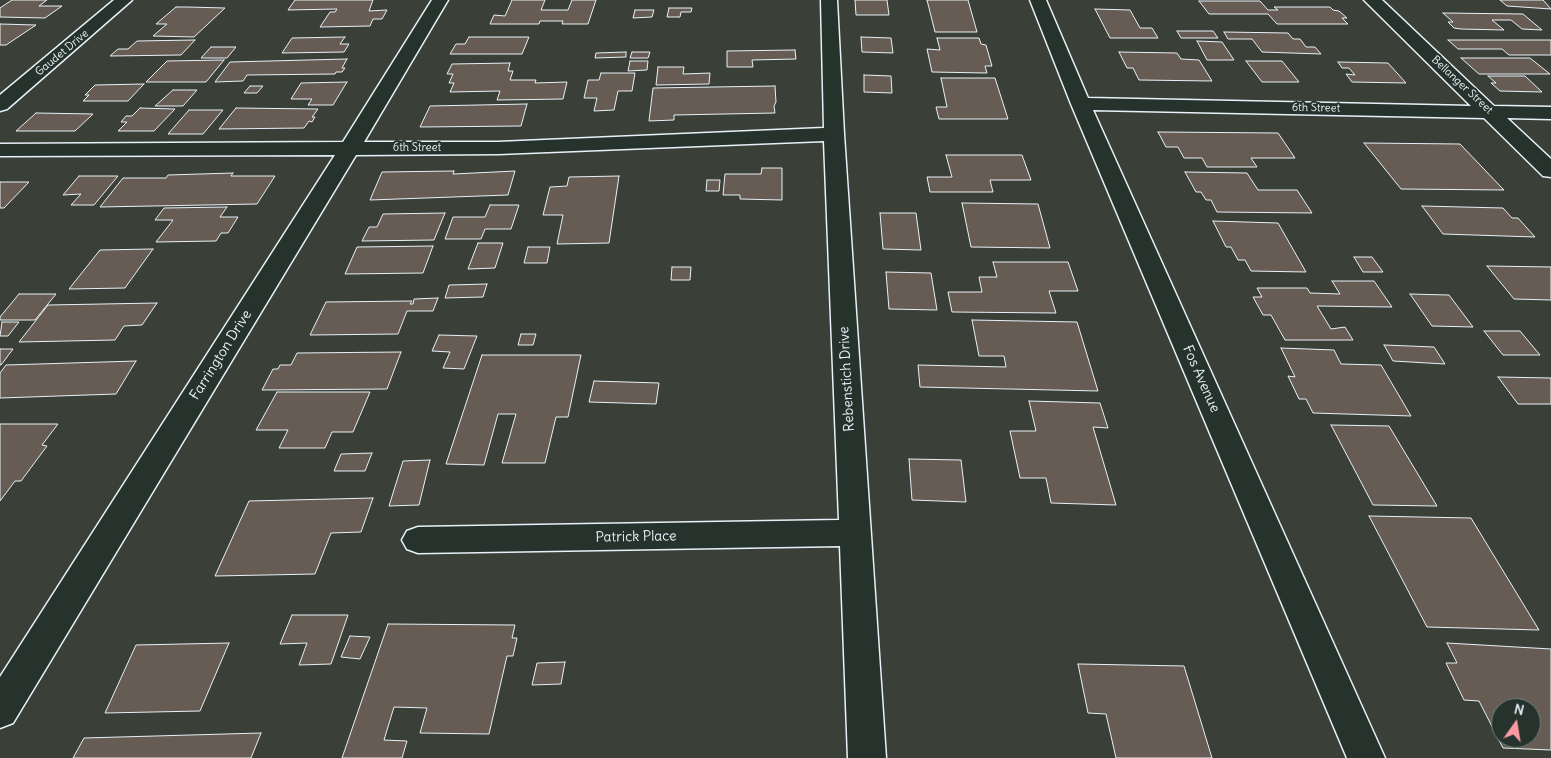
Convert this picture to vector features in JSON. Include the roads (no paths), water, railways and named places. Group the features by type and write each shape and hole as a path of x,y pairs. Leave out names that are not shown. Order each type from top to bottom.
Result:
{"street":[{"name":"Gaudet Drive","path":"0,105 124,0"},
{"name":"Farrington Drive","path":"0,710 440,0"},
{"name":"Rebenstich Drive","path":"829,0 854,533 867,758"},
{"name":"Fos Avenue","path":"1038,0 1081,104 1366,758"},
{"name":"Bellanger Street","path":"1372,0 1551,171"},
{"name":"6th Street","path":"1081,104 1551,113"},
{"name":"6th Street","path":"0,150 498,148 834,134"},
{"name":"Patrick Place","path":"418,540 854,533"}]}
